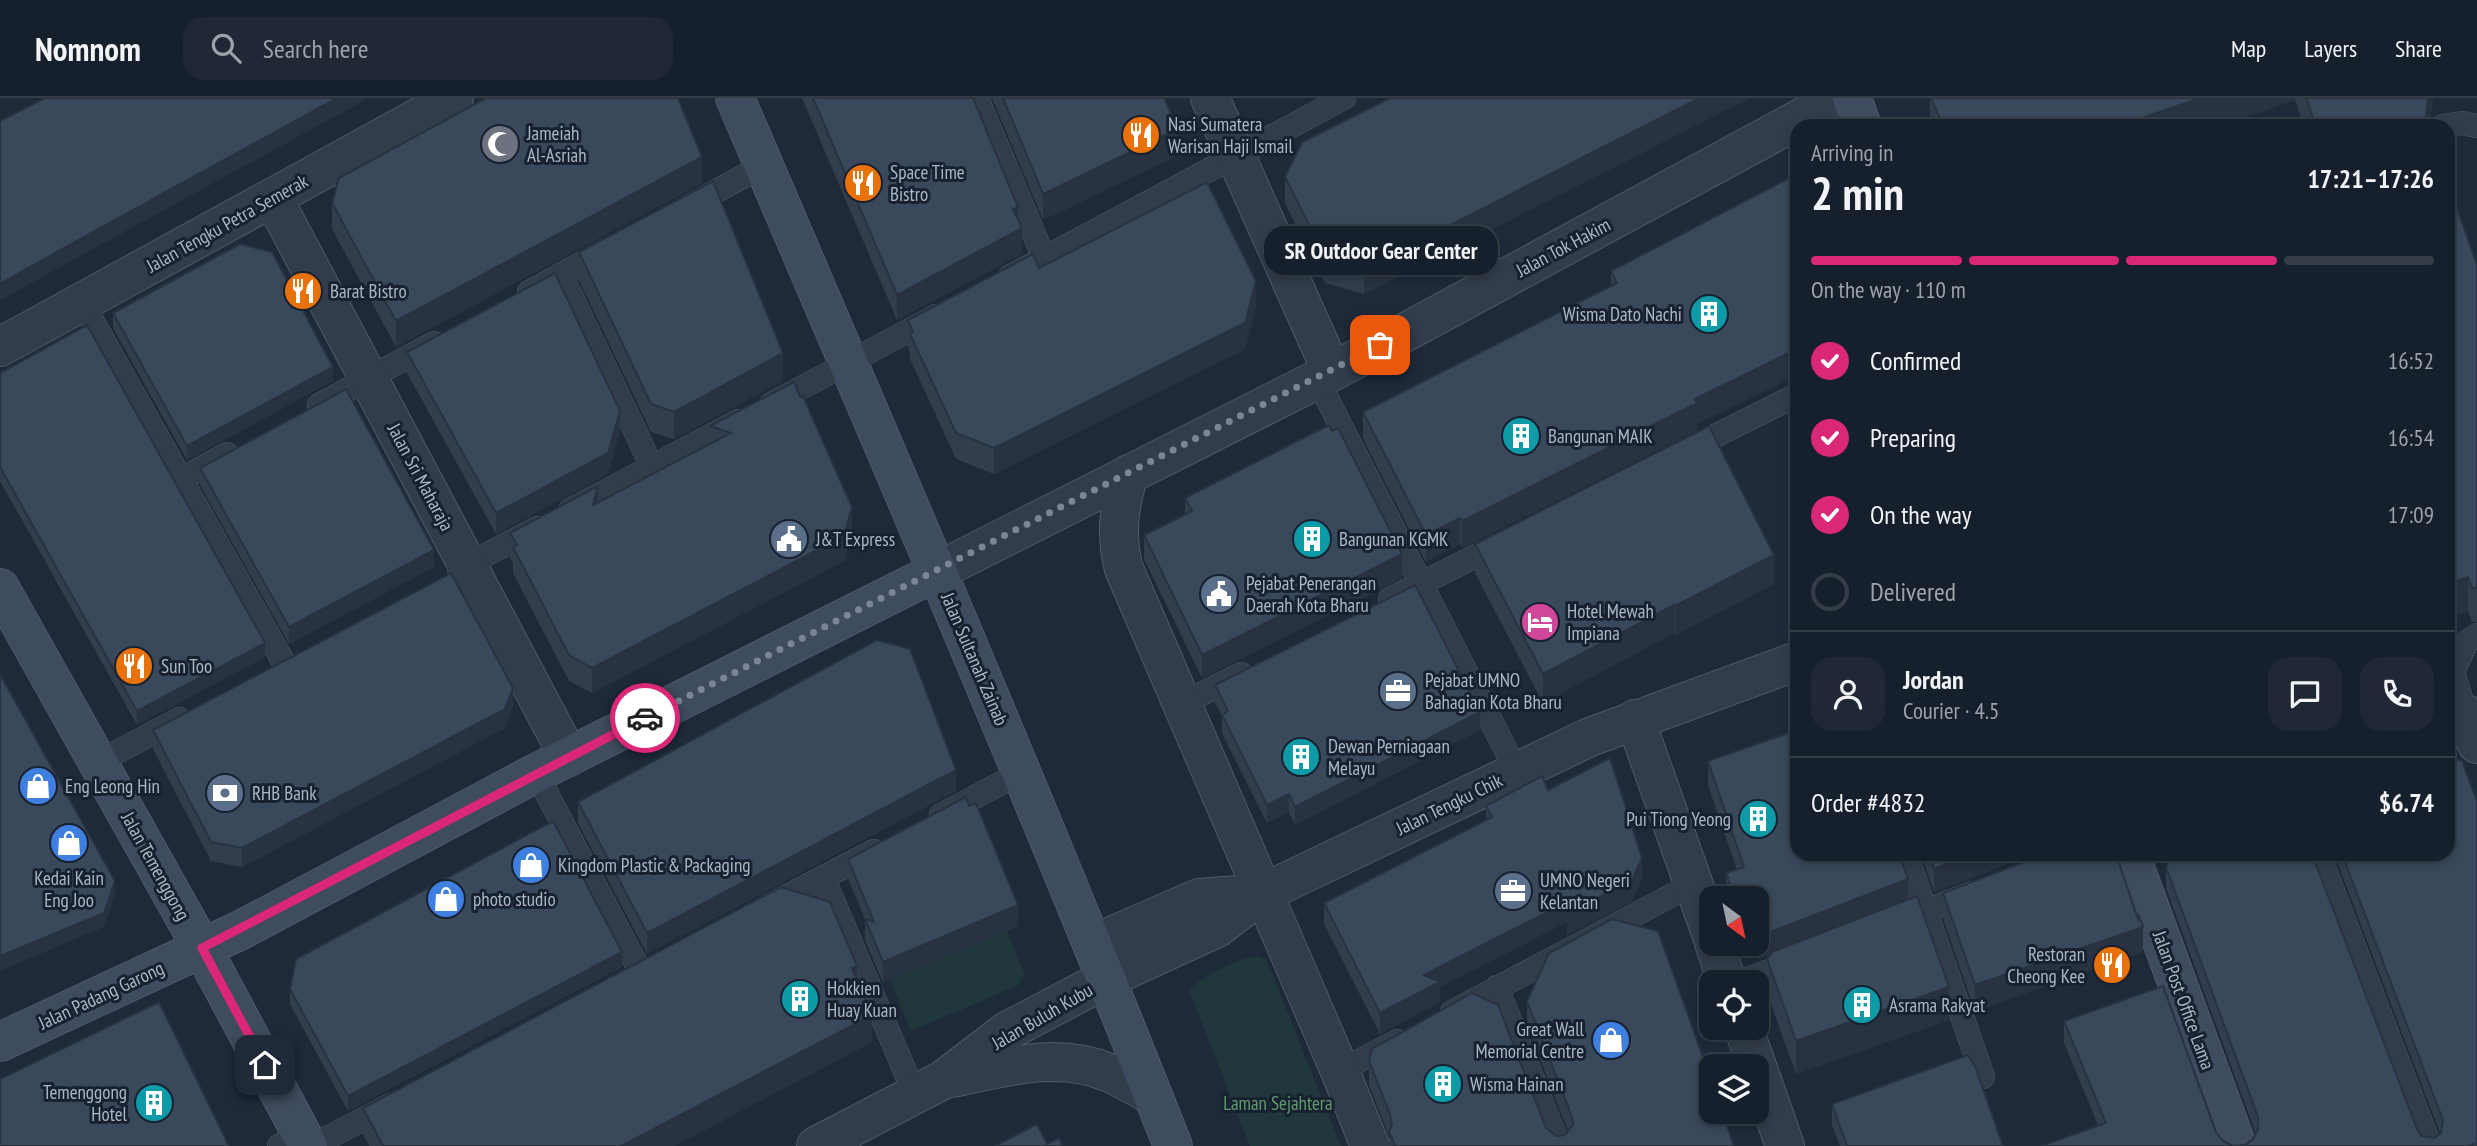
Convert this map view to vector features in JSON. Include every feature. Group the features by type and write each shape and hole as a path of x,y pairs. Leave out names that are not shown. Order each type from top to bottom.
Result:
{"street":[{"name":"Jalan Tengku Petra Semerak","path":"0,347 454,98"},
{"name":"Jalan Sultanah Zainab","path":"735,98 938,571 1108,978 1173,1146"},
{"path":"1210,98 1324,375"},
{"name":"Jalan Tok Hakim","path":"1799,119 1838,98"},
{"path":"1852,98 1860,119"},
{"name":"Jalan Tok Hakim","path":"202,948 553,765 1324,375 1790,124"},
{"name":"Jalan Sri Maharaja","path":"273,198 369,378 455,572 553,765"},
{"path":"1129,474 1121,502 1118,547 1124,569 1340,1070 1370,1146"},
{"name":"Jalan Temenggong","path":"0,587 202,948 300,1143"},
{"name":"Jalan Tengku Chik","path":"1108,978 1217,928 1264,893 1590,737 1790,664"},
{"path":"1635,719 1699,900"},
{"name":"Jalan Post Office Lama","path":"2133,861 2237,1146"},
{"name":"Jalan Tengku Chik","path":"1093,944 1199,898 1264,893"},
{"name":"Jalan Padang Garong","path":"0,1042 202,948"},
{"name":"Jalan Buluh Kubu","path":"816,1146 929,1088 1007,1031 1108,978"},
{"name":"Jalan Buluh Kubu","path":"929,1088 1029,1062 1060,1061 1110,1073 1153,1096"},
{"path":"1769,1100 1785,1146"}],"lane":[{"path":"977,98 1044,258"},
{"path":"995,284 1344,98"},
{"path":"2455,124 2477,126"},
{"path":"669,216 764,165"},
{"path":"513,300 621,242"},
{"path":"561,274 652,467"},
{"path":"82,302 284,663"},
{"path":"455,572 959,304"},
{"path":"298,416 453,332"},
{"path":"1324,375 1420,584 1517,772"},
{"path":"1669,460 1790,399"},
{"path":"181,479 251,441"},
{"path":"1373,608 1520,534"},
{"path":"2455,668 2467,642 2477,635"},
{"path":"261,675 309,650"},
{"path":"1182,704 1266,662"},
{"path":"2455,682 2464,726"},
{"path":"98,762 203,706"},
{"path":"553,765 641,973"},
{"path":"917,828 1022,772"},
{"path":"750,915 893,840"},
{"path":"1908,861 1983,1077"},
{"path":"2322,861 2430,1146"},
{"path":"823,877 929,1088"},
{"path":"1437,1019 1693,884"},
{"path":"1876,930 1991,885"},
{"path":"1769,971 1814,953"},
{"path":"616,986 665,960"},
{"path":"1497,987 1559,1146"},
{"path":"1340,1070 1413,1032"},
{"path":"300,1143 409,1095"}],"green space":[{"path":"1007,931 1025,975 1017,986 911,1031 890,980"},
{"name":"Laman Sejahtera","path":"1257,956 1265,959 1269,966 1341,1146 1250,1146 1189,990 1221,968"}],"building":[{"path":"45,98 337,98 0,284 0,121"},
{"path":"486,98 678,98 702,157 396,321 332,203 339,178"},
{"path":"813,98 973,98 1018,207 1013,209 1022,228 897,295"},
{"path":"1003,98 1164,98 1178,129 1043,194"},
{"path":"1390,98 1699,98 1364,269 1325,257 1285,177 1302,142"},
{"path":"1931,98 2200,98 2139,119 1940,119"},
{"path":"2306,98 2428,98 2426,119 2314,119"},
{"path":"1790,178 1790,352 1695,399 1697,403 1462,521 1460,518 1426,535 1363,412 1617,283 1611,271"},
{"path":"713,181 783,353 674,412 651,404 579,252"},
{"path":"1207,182 1256,281 1245,323 994,448 956,433 910,334 913,332 908,320 1033,254 1039,268"},
{"path":"2455,202 2477,265 2477,588 2472,588 2468,577 2455,582"},
{"path":"240,244 272,252 333,367 187,446 113,313"},
{"path":"555,273 620,411 608,453 496,513 407,352"},
{"path":"87,325 265,643 137,711 0,467 0,373"},
{"path":"794,382 800,397 803,396 852,507 844,536 592,668 569,655 513,547 517,545 510,533 598,486 593,505 731,433 710,426"},
{"path":"346,389 434,550 289,627 200,468"},
{"path":"1329,425 1332,431 1338,428 1402,554 1202,655 1144,535 1192,511 1185,498"},
{"path":"1709,426 1774,555 1543,674 1475,544"},
{"path":"451,573 513,688 505,709 242,848 211,842 153,730"},
{"path":"1415,585 1480,712 1295,807 1289,794 1267,805 1222,715 1228,711 1215,685"},
{"path":"877,640 910,649 956,770 647,933 578,802"},
{"path":"0,674 115,881 104,913 0,956"},
{"path":"1790,732 1790,861 1902,861 1908,879 1769,933 1769,886 1731,886 1726,873 1744,867 1708,761"},
{"name":"UMNO Negeri Kelantan","path":"1610,758 1642,858 1632,880 1567,914 1575,898 1424,975 1440,982 1380,1013 1324,903 1492,817 1486,806 1542,776 1548,790"},
{"path":"2455,758 2462,761 2477,801 2477,1143 2469,1146 2233,1146 2245,1145 2253,1139 2258,1129 2258,1117 2166,867 2169,861 2315,861 2417,1129 2422,1136 2434,1138 2441,1133 2443,1120 2345,861 2455,861"},
{"path":"966,797 969,806 976,803 1018,905 883,962 865,919 874,922 848,859"},
{"path":"553,821 622,952 348,1096 290,989 296,959"},
{"path":"1931,861 1954,861 1934,869"},
{"path":"2027,861 2118,861 2143,927 1975,985 1943,893"},
{"path":"781,887 830,902 857,966 852,968 872,1015 621,1146 383,1146 363,1108"},
{"name":"Asrama Rakyat","path":"1917,896 1949,987 1796,1041 1767,959 1772,952"},
{"path":"1612,919 1658,931 1702,1054 1699,1054 1699,1124 1726,1124 1734,1146 1395,1146 1389,1131 1392,1125 1390,1114 1369,1061 1372,1049 1472,993 1498,1005 1546,1128 1556,1136 1565,1135 1573,1125 1527,1001 1549,953"},
{"path":"2163,986 2216,1132 2223,1141 2233,1146 2041,1146 2106,1123 2064,1021"},
{"path":"159,1002 229,1146 0,1146 0,1079"},
{"path":"1968,1055 1975,1066 2003,1146 1847,1146 1832,1104"},
{"path":"1037,1124 1047,1144 1059,1138 1063,1146 995,1146"}],"way so far":[{"path":"645,718 1332,372 1380,345"}],"place":[{"name":"Nasi Sumatera Warisan Haji Ismail","path":"1141,135"},
{"name":"Jameiah Al-Asriah","path":"500,144"},
{"name":"Space Time Bistro","path":"863,183"},
{"name":"Barat Bistro","path":"303,291"},
{"name":"Wisma Dato Nachi","path":"1709,314"},
{"name":"SR Outdoor Gear Center","path":"1380,345"},
{"name":"Bangunan MAIK","path":"1521,436"},
{"name":"J&T Express","path":"789,539"},
{"name":"Bangunan KGMK","path":"1312,539"},
{"name":"Pejabat Penerangan Daerah Kota Bharu","path":"1219,594"},
{"name":"Hotel Mewah Impiana","path":"1540,622"},
{"name":"Sun Too","path":"134,666"},
{"name":"Pejabat UMNO Bahagian Kota Bharu","path":"1398,691"},
{"name":"Dewan Perniagaan Melayu","path":"1301,757"},
{"name":"Eng Leong Hin","path":"38,786"},
{"name":"RHB Bank","path":"225,793"},
{"name":"Pui Tiong Yeong","path":"1758,819"},
{"name":"Kedai Kain Eng Joo","path":"69,843"},
{"name":"Kingdom Plastic & Packaging","path":"531,865"},
{"name":"UMNO Negeri Kelantan","path":"1513,891"},
{"name":"photo studio","path":"446,899"},
{"name":"Restoran Cheong Kee","path":"2112,965"},
{"name":"Hokkien Huay Kuan","path":"800,999"},
{"name":"Asrama Rakyat","path":"1862,1005"},
{"name":"Great Wall Memorial Centre","path":"1611,1040"},
{"name":"Wisma Hainan","path":"1443,1084"},
{"name":"Temenggong Hotel","path":"154,1103"}],"route":[{"path":"265,1065 202,948 645,718"}]}
